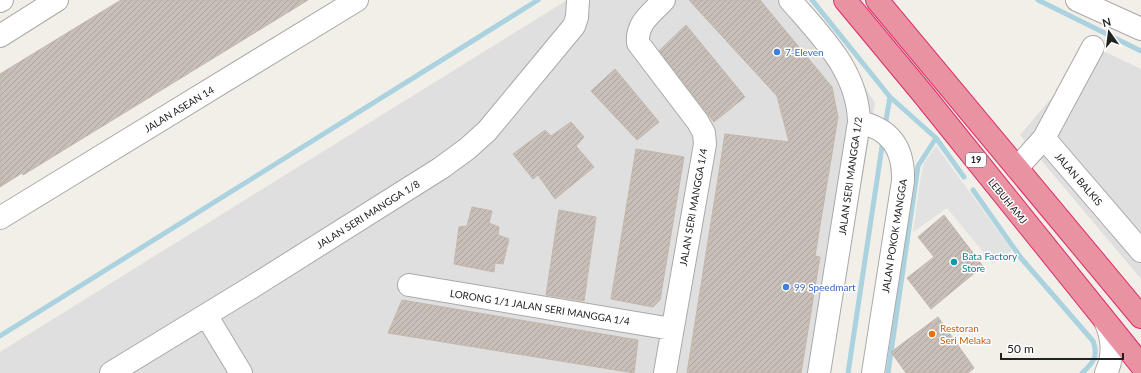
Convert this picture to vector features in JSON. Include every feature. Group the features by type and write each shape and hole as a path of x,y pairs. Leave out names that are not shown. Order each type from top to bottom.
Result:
{"highway":[{"name":"LEBUH AMJ","path":"845,0 923,94 1141,365"},
{"name":"19","path":"877,0 1141,317"}],"street":[{"path":"0,36 57,0"},
{"name":"JALAN ASEAN 14","path":"0,218 357,0"},
{"name":"JALAN SERI MANGGA 1/4","path":"664,0 641,24 637,35 638,43 698,122 704,133 705,144 665,373"},
{"name":"JALAN SERI MANGGA 1/2","path":"790,0 829,45 847,73 859,105 869,125 819,373"},
{"path":"1077,0 1141,29"},
{"name":"JALAN SERI MANGGA 1/8","path":"111,373 434,172 467,149 487,131 574,26 578,3"},
{"path":"1017,168 1044,138 1093,47"},
{"name":"JALAN POKOK MANGGA","path":"869,125 897,144 903,164 903,181 873,373"},
{"name":"JALAN BALKIS","path":"1044,138 1141,251"},
{"name":"LORONG 1/1 JALAN SERI MANGGA 1/4","path":"409,285 672,328"},
{"path":"206,315 241,373"},
{"path":"1105,321 1111,334 1112,344 1106,373"}],"shaded area":[{"path":"567,0 797,0 845,57 875,103 830,373 0,373 0,352"},
{"path":"1095,47 1141,69 1141,279 1020,135"},
{"path":"936,146 1012,250 993,264 947,208 913,232 924,163"}],"building":[{"path":"121,0 308,0 23,175 22,173 0,187 0,74"},
{"path":"689,0 760,0 832,87 838,117 815,256 820,257 801,373 687,373 725,134 789,142 777,96"},
{"path":"686,25 745,97 714,122 659,51"},
{"path":"615,69 659,122 637,140 591,91"},
{"path":"571,122 584,137 576,146 594,167 555,199 538,175 533,179 513,154 545,130 551,136"},
{"path":"636,149 684,157 660,300 653,307 611,299"},
{"path":"472,207 492,211 489,223 499,227 498,235 509,239 503,264 495,263 494,272 454,264 459,227 467,226"},
{"path":"559,210 596,217 584,301 546,295"},
{"name":"Bata Factory Store","path":"944,215 983,266 931,309 907,278 934,257 918,237"},
{"path":"402,300 638,340 634,373 388,333"},
{"name":"Restoran Seri Melaka","path":"938,317 974,368 968,373 906,373 891,352"}],"waterway":[{"path":"0,336 538,0"},
{"path":"812,0 890,97 936,138 964,177"},
{"path":"1038,0 1141,51"},
{"path":"885,126 890,97"},
{"path":"888,373 918,166 936,138"},
{"path":"848,373 883,140"},
{"path":"973,190 1021,258 1093,341 1095,346 1094,359 1082,373"}],"place":[{"name":"7-Eleven","path":"777,52"},
{"name":"Bata Factory Store","path":"954,262"},
{"name":"99 Speedmart","path":"786,287"},
{"name":"Restoran Seri Melaka","path":"932,334"}]}
